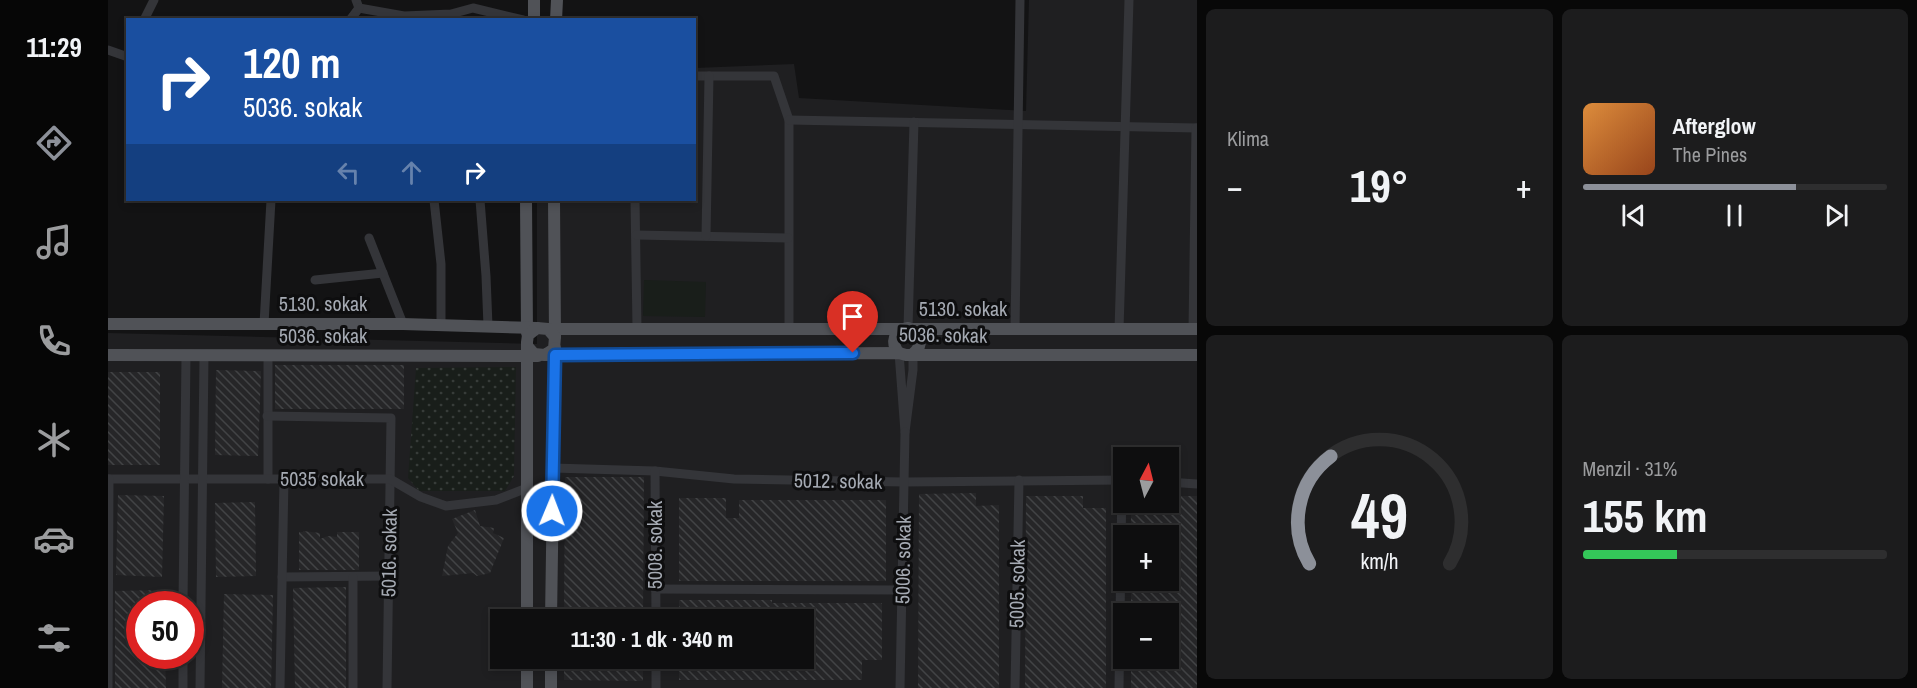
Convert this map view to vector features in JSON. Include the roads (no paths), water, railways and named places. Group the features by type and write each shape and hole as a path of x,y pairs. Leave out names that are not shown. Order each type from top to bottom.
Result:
{"main road":[{"path":"534,0 534,18"},
{"path":"556,0 556,18"},
{"path":"526,201 553,468 551,609"},
{"path":"527,609 528,488 554,201"},
{"name":"5130. sokak","path":"108,324 488,326 541,342 637,328 1195,329"},
{"path":"899,353 895,348 894,337 898,332 908,328 914,331 920,339 918,349 913,354"},
{"name":"5036. sokak","path":"108,355 268,356 541,342 906,355 1197,356"},
{"path":"527,669 527,688"},
{"path":"551,669 551,688"}],"street":[{"path":"145,18 154,0"},
{"path":"1015,329 1020,0"},
{"path":"1119,330 1129,0"},
{"path":"351,18 357,4 404,16 451,17 473,8 515,18"},
{"path":"108,50 126,55"},
{"path":"696,76 774,76 789,120 789,328"},
{"path":"706,236 709,76"},
{"path":"789,120 1197,128 1195,329"},
{"path":"908,328 914,122"},
{"path":"264,324 271,201"},
{"path":"434,201 441,264 441,325"},
{"path":"480,201 488,326"},
{"path":"636,201 637,328"},
{"path":"636,235 788,238"},
{"path":"369,238 403,324"},
{"path":"315,280 383,273"},
{"path":"899,353 905,432"},
{"path":"905,432 913,354"},
{"path":"183,591 186,356"},
{"path":"200,688 204,356"},
{"path":"268,356 268,479"},
{"name":"5016. sokak","path":"267,416 391,418 387,688"},
{"name":"5006. sokak","path":"900,688 905,432"},
{"name":"5012. sokak","path":"553,468 655,471 734,479 904,482 1113,480"},
{"name":"5008. sokak","path":"655,471 656,609"},
{"path":"108,688 109,479"},
{"name":"5035 sokak","path":"109,479 390,479 421,496 446,506 496,500 528,488"},
{"path":"280,688 284,479"},
{"name":"5005. sokak","path":"1015,688 1019,480"},
{"path":"1179,483 1197,484"},
{"path":"1119,688 1122,513"},
{"path":"282,577 389,576"},
{"path":"352,577 353,688"},
{"path":"656,589 902,590"},
{"path":"183,669 183,688"},
{"path":"656,669 656,688"}]}
